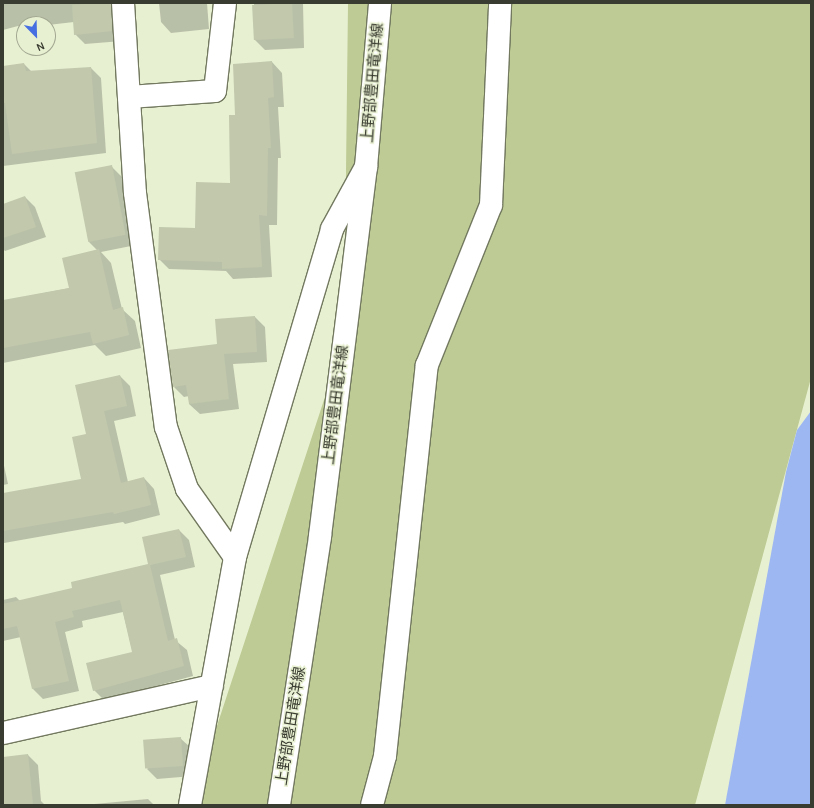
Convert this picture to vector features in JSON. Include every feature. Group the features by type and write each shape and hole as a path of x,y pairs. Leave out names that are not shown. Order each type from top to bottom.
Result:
{"street":[{"path":"123,3 135,193 166,427 187,489 235,557"},
{"path":"129,97 215,91 225,3"},
{"name":"上野部豊田竜洋線","path":"279,805 320,536 366,167 380,3"},
{"path":"372,805 385,756 427,365 490,205 500,3"},
{"path":"190,805 235,557 332,229 366,167"},
{"path":"3,733 212,686"}],"green space":[{"path":"348,3 811,3 811,378 695,805 191,805 344,339"}],"water":[{"path":"811,411 811,805 725,805 786,472 797,430"}],"building":[{"path":"111,3 112,31 74,35 72,5"},
{"path":"292,3 294,38 254,40 252,5"},
{"path":"272,61 274,97 268,98 271,148 268,148 267,216 259,215 262,267 222,269 222,262 158,260 159,227 195,228 196,182 230,183 229,115 235,115 233,64"},
{"path":"24,63 26,71 91,67 97,143 12,154 5,103 3,103 3,66"},
{"path":"112,165 126,235 88,242 75,172"},
{"path":"25,196 36,227 3,238 3,204"},
{"path":"99,249 113,310 123,307 129,335 93,344 90,332 3,348 3,300 69,288 62,258"},
{"path":"255,316 257,352 224,354 229,399 189,404 186,385 173,387 168,350 217,344 215,319"},
{"path":"120,375 127,406 104,411 121,483 144,477 151,505 114,514 113,512 3,531 3,493 81,479 72,437 86,434 75,385"},
{"path":"179,529 186,557 150,565 168,641 177,638 184,666 93,691 86,663 132,652 120,600 72,611 74,617 55,622 69,681 32,689 17,626 3,629 3,604 72,588 71,582 148,564 142,537"},
{"path":"181,737 183,766 145,769 143,740"},
{"path":"28,754 33,805 3,805 3,757"}]}
